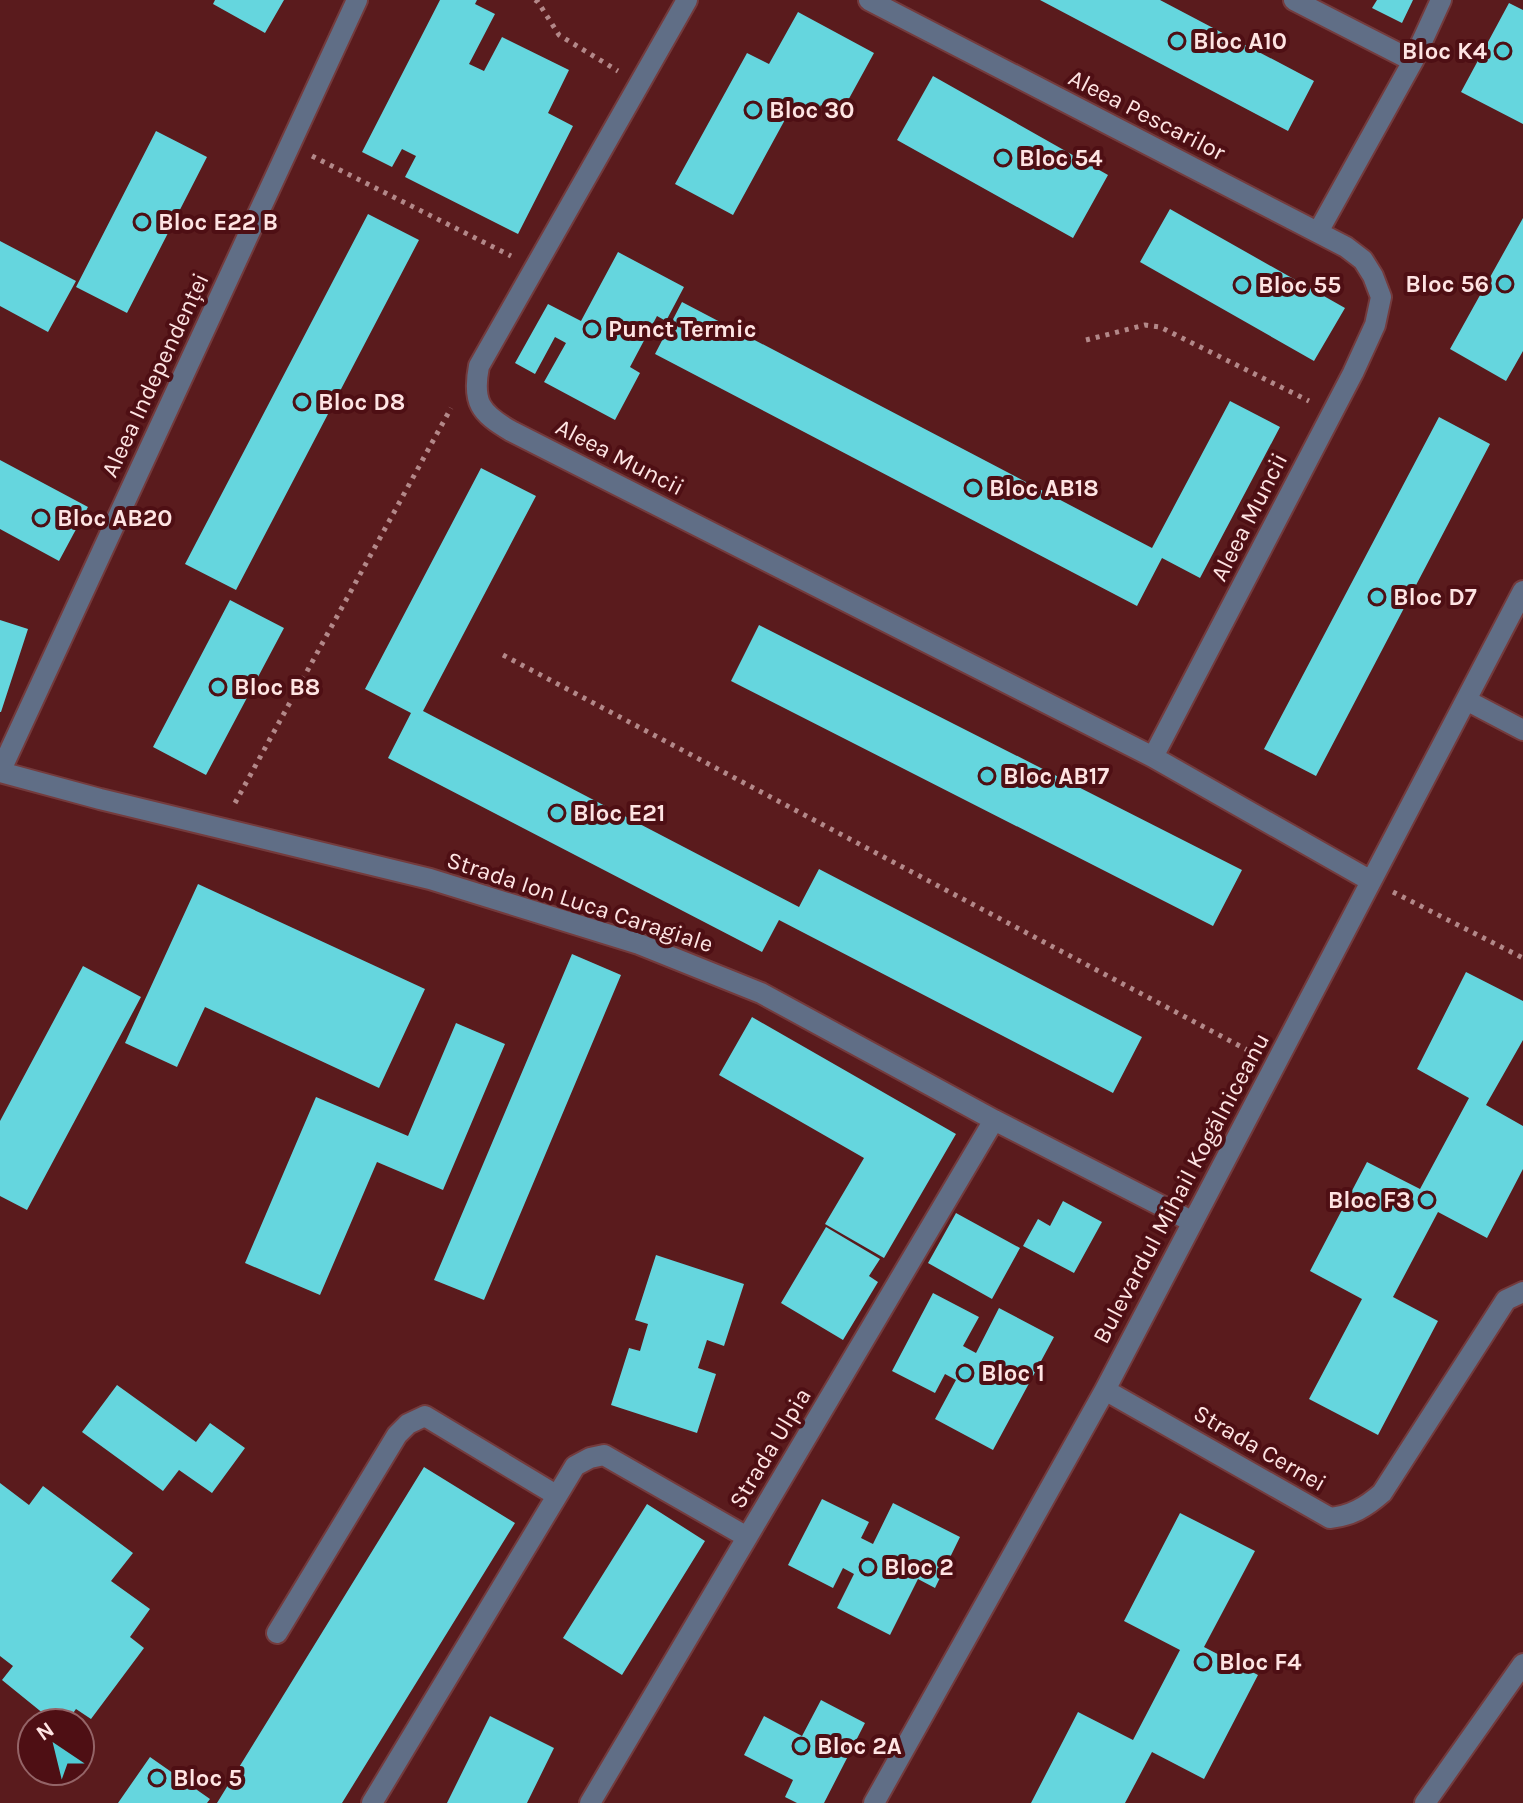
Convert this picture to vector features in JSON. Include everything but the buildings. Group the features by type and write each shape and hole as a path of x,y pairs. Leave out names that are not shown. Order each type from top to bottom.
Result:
{"street":[{"name":"Aleea Independenței","path":"0,772 357,0"},
{"path":"475,385 479,366 687,0"},
{"name":"Aleea Pescarilor","path":"869,0 1346,247 1363,260 1381,297"},
{"path":"1294,0 1413,61"},
{"path":"1318,232 1413,61 1441,0"},
{"name":"Aleea Muncii","path":"1153,757 1332,413 1375,325 1381,297"},
{"name":"Aleea Muncii","path":"475,385 480,406 493,420 511,431 1153,757 1371,881"},
{"name":"Bulevardul Mihail Kogălniceanu","path":"874,1803 1105,1390 1523,591"},
{"path":"1466,700 1523,730"},
{"name":"Strada Ion Luca Caragiale","path":"0,772 430,879 639,944 761,993 994,1120 1193,1222"},
{"name":"Strada Ulpia","path":"590,1803 994,1120"},
{"name":"Strada Cernei","path":"1105,1390 1330,1518 1344,1517 1370,1504 1382,1493 1506,1300 1523,1292"},
{"path":"277,1633 397,1435 408,1424 425,1416 556,1495"},
{"path":"372,1803 575,1466 604,1455 747,1537"},
{"path":"1425,1803 1523,1664"}],"path":[{"path":"535,0 559,35 639,84"},
{"path":"290,145 535,268"},
{"path":"1086,340 1145,325 1160,327 1332,413"},
{"path":"221,829 455,402 475,385"},
{"path":"503,655 1275,1065"},
{"path":"1371,881 1523,958"}],"place":[{"name":"Bloc A10","path":"1177,41"},
{"name":"Bloc K4","path":"1503,51"},
{"name":"Bloc 30","path":"753,110"},
{"name":"Bloc 54","path":"1003,158"},
{"name":"Bloc E22 B","path":"142,222"},
{"name":"Bloc 56","path":"1505,284"},
{"name":"Bloc 55","path":"1242,285"},
{"name":"Punct Termic","path":"592,329"},
{"name":"Bloc D8","path":"302,402"},
{"name":"Bloc AB18","path":"973,488"},
{"name":"Bloc AB20","path":"41,518"},
{"name":"Bloc D7","path":"1377,597"},
{"name":"Bloc B8","path":"218,687"},
{"name":"Bloc AB17","path":"987,776"},
{"name":"Bloc E21","path":"557,813"},
{"name":"Bloc F3","path":"1427,1200"},
{"name":"Bloc 1","path":"965,1373"},
{"name":"Bloc 2","path":"868,1567"},
{"name":"Bloc F4","path":"1203,1662"},
{"name":"Bloc 2A","path":"801,1746"},
{"name":"Bloc 5","path":"157,1778"}]}
